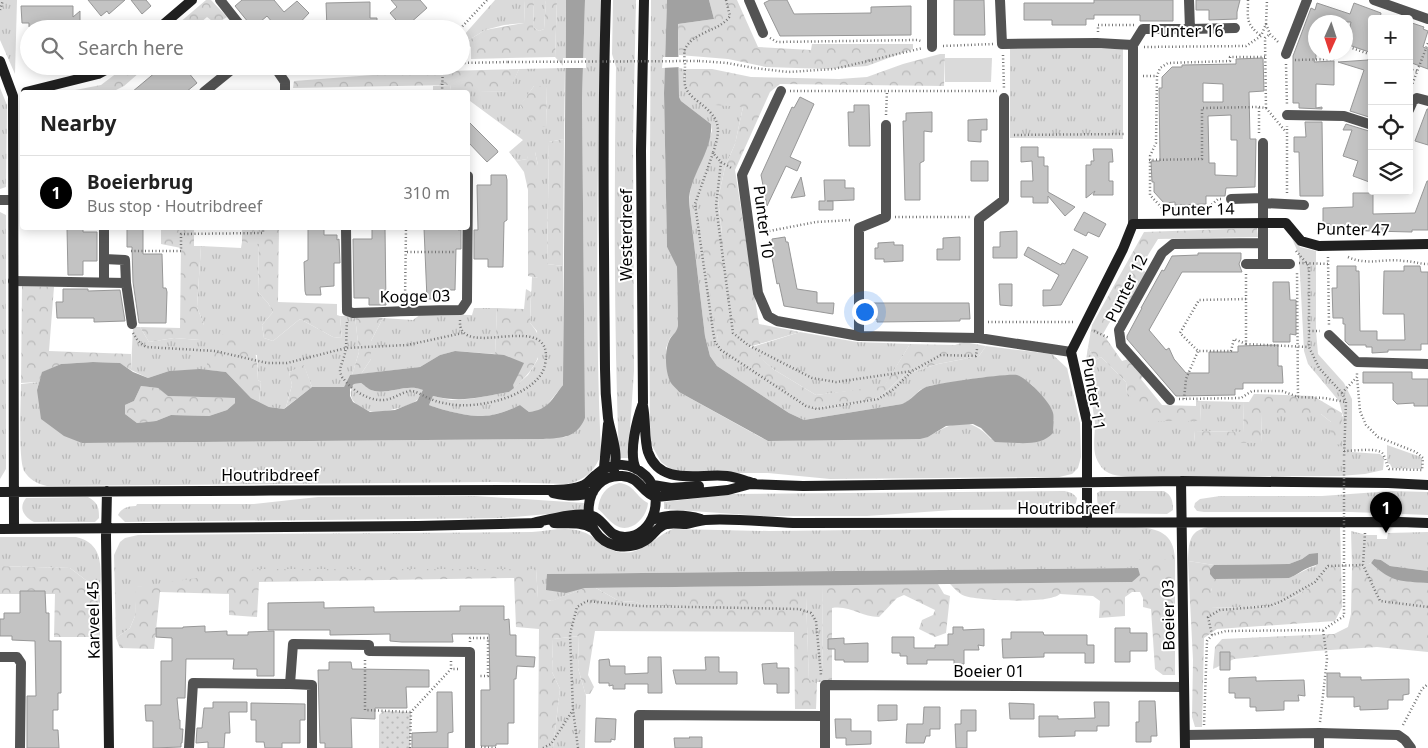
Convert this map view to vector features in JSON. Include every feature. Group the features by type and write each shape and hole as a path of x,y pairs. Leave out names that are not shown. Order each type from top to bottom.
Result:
{"main road":[{"path":"169,20 192,0"},
{"name":"Westerdreef","path":"606,0 603,148 605,370 609,421 614,438 615,465"},
{"name":"Westerdreef","path":"636,469 633,457 636,422 642,402 641,151 644,0"},
{"path":"0,61 18,95 13,200 14,529"},
{"path":"34,90 94,75"},
{"name":"Punter 14","path":"1133,224 1286,224"},
{"name":"Punter 11","path":"1087,523 1087,422 1071,352 1123,249 1133,224"},
{"name":"Punter 47","path":"1286,224 1301,241 1319,246 1428,244"},
{"path":"642,402 646,423 647,448 652,460 659,468 668,474 679,476 727,476 754,483"},
{"name":"Westerdreef","path":"607,473 606,440 609,421"},
{"path":"0,529 578,523 587,524 608,543 624,547 645,541 654,524 656,497 653,485 647,477 626,465 615,465 593,492 589,503 588,515 592,528"},
{"path":"607,473 637,481 646,493 656,497"},
{"name":"Houtribdreef","path":"0,492 540,490 577,488 607,473"},
{"name":"Houtribdreef","path":"653,485 671,488 754,483 803,486 1182,481 1428,485"},
{"name":"Boeier 03","path":"1182,481 1185,748"},
{"name":"Houtribdreef","path":"656,497 728,490 754,483"},
{"name":"Houtribdreef","path":"540,490 568,496 578,496 593,492"},
{"name":"Karveel 45","path":"107,491 110,748"},
{"path":"532,523 561,517 588,515 596,518 610,533 626,537 641,532 654,524"},
{"name":"Houtribdreef","path":"654,524 686,524 704,520 793,523 1428,523"}],"street":[{"path":"220,0 236,20"},
{"path":"749,0 763,33"},
{"path":"932,0 932,47"},
{"path":"1000,0 1002,44 1097,43 1133,45 1133,224"},
{"name":"Punter 16","path":"1133,45 1143,29 1190,29 1189,0"},
{"path":"1286,57 1307,0"},
{"path":"1374,0 1428,20"},
{"path":"1190,29 1235,28"},
{"path":"207,90 225,75"},
{"path":"280,75 285,82 285,90"},
{"name":"Punter 10","path":"781,91 742,175 758,293 768,316 777,321 859,336 980,338 1071,352"},
{"path":"980,338 979,219 1004,200 1004,98"},
{"path":"1411,105 1417,98 1428,101"},
{"path":"1287,115 1344,116 1368,124"},
{"path":"859,336 859,228 886,217 886,125"},
{"path":"1263,143 1263,263"},
{"name":"Punter 14","path":"1231,199 1263,200"},
{"path":"0,200 13,200"},
{"name":"Punter 47","path":"1263,200 1304,204"},
{"path":"104,230 104,283"},
{"path":"346,230 347,311"},
{"name":"Kogge 03","path":"347,311 353,313 405,310 461,310 467,301 468,230"},
{"name":"Punter 12","path":"1170,400 1121,345 1119,330 1162,253 1173,244 1262,243"},
{"path":"104,259 125,260 126,283 132,324"},
{"path":"1246,264 1290,264"},
{"path":"13,281 126,283"},
{"path":"1330,335 1357,362 1428,364"},
{"path":"290,684 292,644 470,652 470,747"},
{"path":"0,657 17,657 21,663 20,748"},
{"path":"190,748 193,683 312,685 312,748"},
{"path":"824,748 825,685"},
{"name":"Boeier 01","path":"825,685 1183,687"},
{"path":"639,748 639,714 825,716"},
{"path":"1319,733 1319,748"},
{"path":"1185,735 1319,733 1398,735 1411,748"}],"path":[{"path":"0,10 4,0"},
{"path":"468,20 487,0"},
{"path":"1248,0 1248,21 1251,27 1261,36 1266,24 1266,0"},
{"path":"1097,43 1098,25 1132,24 1143,29"},
{"path":"763,33 777,42 918,40 932,47"},
{"path":"1150,160 1202,160 1202,108 1266,108 1265,38 1270,34"},
{"name":"Punter 16","path":"1133,45 1146,47 1246,46 1261,36"},
{"path":"1417,98 1410,92 1428,43"},
{"path":"470,63 699,61 788,72 834,69 932,47 1002,44 1004,91 781,91"},
{"path":"1353,48 1368,54"},
{"name":"Punter 16","path":"1150,160 1156,144 1157,76 1160,68 1168,63 1230,61 1230,57 1265,57"},
{"path":"1286,57 1308,58"},
{"path":"1413,70 1417,71"},
{"path":"442,90 443,75"},
{"path":"886,92 886,125"},
{"path":"1259,107 1258,143 1263,143"},
{"path":"1004,135 1133,134"},
{"name":"Punter 14","path":"1150,160 1150,195 1162,208 1208,208 1218,199 1231,199"},
{"path":"125,260 128,251 181,250 181,234 263,233 263,230"},
{"path":"405,310 406,230"},
{"path":"1319,246 1329,258 1330,335"},
{"path":"1203,735 1207,642 1212,635 1226,631 1323,630 1344,616 1344,451 1346,402 1342,392 1320,368 1309,347 1309,266 1294,248"},
{"path":"406,252 468,252"},
{"path":"1339,258 1348,257 1358,262 1405,261 1415,264 1428,264"},
{"path":"1298,397 1297,263 1329,264"},
{"path":"1246,264 1246,344"},
{"path":"1246,299 1199,300 1180,333 1198,351 1230,351 1234,339 1246,344 1309,347"},
{"path":"461,310 460,329 463,333"},
{"path":"132,324 138,341 146,347 215,352 267,363 287,363 346,348 407,344 463,333 479,338 534,337 544,346 545,365 541,374 529,386 509,397 481,405 452,405 408,391 388,400 369,399 344,379 340,370 346,348 347,311"},
{"path":"979,322 1074,322 1121,345"},
{"path":"1184,399 1186,379 1198,351"},
{"path":"1344,451 1377,450 1383,454 1389,469 1422,470 1423,458 1416,452 1378,437 1366,425 1360,411 1357,362"},
{"path":"1342,392 1357,377"},
{"path":"1170,400 1241,398 1252,391 1282,391 1298,397 1324,398 1346,402"},
{"path":"1365,533 1363,565 1380,600 1428,607"},
{"path":"1212,635 1208,616 1220,610 1269,606 1280,602 1315,582 1328,566 1363,565"},
{"path":"578,748 573,710 570,634 577,607 587,601 622,606 799,609 811,612 816,621 821,681 825,685"},
{"path":"1319,733 1327,659 1323,630"},
{"path":"367,648 365,710 411,712"},
{"path":"410,748 411,712 450,669 451,652"},
{"path":"450,669 470,670"},
{"path":"1398,735 1422,689 1428,684"},
{"path":"544,748 551,744 573,710"},
{"path":"470,747 496,748"}],"green space":[{"path":"0,0 17,0 15,74 0,40"},
{"path":"206,0 211,0 227,17 222,20 211,20 207,17 204,20 183,20"},
{"path":"495,0 525,0 524,23 504,25 485,30 470,39 470,28"},
{"path":"525,0 534,0 533,27 539,31 544,29 546,0 557,0 555,57 471,59 470,39 485,30 524,23"},
{"path":"534,0 546,0 544,29 539,31 533,27"},
{"path":"557,0 566,0 564,139 549,142 547,264 563,266 563,385 544,409 539,411 529,412 520,405 497,414 477,416 455,413 434,407 429,405 433,396 451,400 470,399 509,392 528,375 538,359 537,331 530,323 532,277 538,278 538,165 535,152 529,153 527,159 516,161 509,152 523,140 470,101 470,91 508,92 519,69 565,68 555,57","holes":["534,86 547,86 546,127 520,106"]},
{"path":"585,0 601,0 597,284 601,454 593,470 579,480 567,484 496,482 47,486 34,481 26,474 21,454 21,384 39,382 37,390 82,443 543,439 566,437 585,418 582,99"},
{"path":"613,0 636,0 633,137 634,371 628,458 619,458 617,409 615,263 616,67 612,54"},
{"path":"651,0 667,0 664,93 667,247 677,267 678,330 670,338 666,348 668,376 679,392 768,441 928,437 945,428 961,423 975,426 991,439 1054,421 1052,410 1032,385 1016,375 979,378 929,386 920,390 902,404 804,420 789,413 717,366 710,356 705,336 689,202 691,185 712,131 711,124 681,101 679,97 679,68 684,69 684,79 743,107 735,144 725,167 718,199 722,234 714,307 718,340 813,408 867,402 881,396 904,375 938,364 979,356 986,346 1052,354 1067,368 1080,423 1081,457 1078,468 1072,474 1059,477 830,479 768,473 686,473 672,470 661,462 651,444 650,424"},
{"path":"709,0 737,0 758,47 811,50 812,44 913,44 913,49 867,66 827,69 766,67 728,59 679,55 678,24 714,19"},
{"path":"1010,49 1123,49 1123,139 1010,138"},
{"path":"945,54 944,86 780,84 770,92 735,170 759,324 800,332 749,347 773,369 816,395 884,386 910,344 955,345 964,342 986,346 979,356 938,364 904,375 881,396 866,402 812,408 722,351 718,340 701,239 722,233 718,199 725,167 735,144 743,107 700,104 688,88 684,69 712,69 751,77 839,79 867,77 903,64"},
{"path":"945,58 992,58 991,82 945,82"},
{"path":"519,69 509,92 451,90 450,85 293,88 294,81 373,75 470,75 470,70"},
{"path":"114,75 137,75 116,90 75,90 101,85"},
{"path":"450,85 451,90 433,90 433,86"},
{"path":"534,86 547,86 546,127 536,127 520,105"},
{"path":"0,88 7,105 6,187 0,189"},
{"path":"564,139 563,266 547,264 549,142"},
{"path":"529,146 535,152 538,165 538,278 528,276 528,190 524,172 516,161 527,159"},
{"path":"0,212 6,215 6,469 0,479"},
{"path":"1257,228 1258,237 1158,239 1140,268 1147,273 1130,303 1121,302 1103,334 1122,361 1132,358 1145,374 1141,379 1162,405 1196,406 1196,400 1200,401 1201,421 1152,421 1127,393 1126,382 1101,357 1095,360 1088,347 1092,325 1144,232"},
{"path":"161,230 194,230 194,246 201,246 197,307 204,325 209,327 209,335 200,340 174,338 149,342 140,327 180,328 181,248 161,244"},
{"path":"242,230 279,230 278,302 337,304 337,315 340,316 342,338 333,337 300,319 273,341 264,338 262,325 273,312 258,292 259,244 242,242"},
{"path":"1291,236 1300,247 1316,251 1316,331 1318,354 1344,383 1352,399 1352,452 1380,454 1384,458 1383,470 1340,476 1134,477 1117,476 1105,471 1095,456 1094,450 1095,423 1088,385 1088,347 1095,360 1101,357 1126,382 1127,393 1201,421 1200,401 1244,402 1243,432 1195,431 1194,442 1261,442 1262,414 1321,414 1331,422 1343,416 1339,401 1308,364 1304,351 1299,255"},
{"path":"242,242 259,243 258,292 273,312 262,325 264,338 273,341 300,319 333,337 342,338 340,316 355,316 359,352 352,375 350,375 344,387 312,387 304,366 289,372 292,385 284,409 269,407 259,402 261,382 258,380 257,355 207,350 207,370 169,371 148,378 131,370 133,327 140,327 149,342 174,338 200,340 204,325 197,307 201,246 241,248"},
{"path":"22,286 54,287 49,351 131,354 131,370 119,363 61,364 43,372 39,382 21,383"},
{"path":"526,289 531,292 530,323 540,341 540,349 534,366 514,388 495,354 497,308 524,309"},
{"path":"474,308 497,308 495,354 455,351 440,355 420,367 361,374 371,359 371,341 383,318 413,320 421,314 472,315"},
{"path":"355,316 383,318 371,341 371,359 361,374 352,375 359,352"},
{"path":"800,332 857,342 910,344 884,387 816,395 773,369 749,348"},
{"path":"223,334 242,337 252,346 257,361 258,380 261,382 259,402 251,398 226,372 207,370 207,350"},
{"path":"304,365 312,387 286,407 292,385 289,372"},
{"path":"361,383 370,389 383,392 410,388 424,390 413,403 387,411 374,412 360,407 351,397 354,384"},
{"path":"141,386 158,388 169,396 236,398 235,403 227,410 209,416 171,415 156,421 137,423 125,414 125,405 134,401"},
{"path":"1254,394 1313,396 1342,413 1341,445 1330,443 1331,422 1321,414 1262,414 1261,443 1194,442 1195,431 1243,432 1244,402 1249,402"},
{"path":"1387,445 1421,457 1422,469 1392,468 1387,463"},
{"path":"619,483 632,488 648,503 645,514 641,519 626,528 615,525 598,509 604,492 610,486"},
{"path":"1062,491 1074,495 1077,498 1076,503 1071,507 1063,509 953,510 867,516 762,516 664,509 664,502 732,494"},
{"path":"1100,491 1164,491 1172,499 1173,510 1167,514 1105,513 1100,509 1097,502 1097,493"},
{"path":"1392,491 1428,492 1428,515 1351,512 1204,512 1197,511 1194,507 1195,503 1200,499 1220,496 1322,496"},
{"path":"476,496 584,503 583,511 501,518 125,522 118,515 123,509 136,506 137,504 254,504 318,497"},
{"path":"88,497 96,503 98,508 99,518 95,522 34,522 27,518 22,509 26,498"},
{"path":"1135,527 1158,531 1168,538 1172,543 1175,559 1135,559 1135,568 548,574 547,590 585,588 552,601 538,599 536,569 442,570 137,587 135,616 130,628 116,638 114,555 120,542 125,538 138,535 532,532 571,529 583,532 610,549 623,553 638,550 673,529 769,531"},
{"path":"1208,527 1340,527 1341,566 1331,566 1319,582 1296,596 1274,606 1211,608 1212,589 1217,578 1288,578 1316,566 1309,554 1289,564 1214,565 1188,561 1189,544 1193,535 1201,529"},
{"path":"1351,531 1367,535 1377,535 1377,539 1387,539 1388,533 1428,532 1428,571 1390,566 1381,560 1374,559 1367,565 1352,566"},
{"path":"0,537 76,537 86,541 93,546 100,561 100,598 87,581 70,568 0,566"},
{"path":"1135,559 1175,559 1175,675 1163,675 1155,669 1151,609 1143,607 1143,598 1140,592 1132,592 1125,597 1125,616 1099,618 1100,601 1093,596 1060,594 1043,599 1014,601 973,598 963,595 950,584 1132,582 1138,569 1135,568"},
{"path":"1188,561 1214,565 1210,569 1214,579 1217,578 1211,590 1212,608 1274,606 1296,596 1318,582 1331,566 1341,566 1342,607 1335,621 1217,629 1204,638 1202,727 1195,727 1192,717 1193,660"},
{"path":"1371,563 1391,576 1428,583 1428,652 1377,647 1315,651 1234,659 1213,669 1215,647 1222,639 1334,634 1348,627 1351,614 1352,566 1363,566"},
{"path":"0,566 70,568 87,581 100,598 100,637 54,637 55,594 0,594"},
{"path":"257,569 536,569 538,598 551,601 585,588 596,588 619,601 636,602 645,606 688,607 692,598 806,598 809,680 817,684 816,709 795,709 794,632 595,631 588,675 594,687 590,694 586,694 586,696 578,668 579,636 553,639 552,672 560,689 553,748 538,748 539,629 516,627 514,578 259,582 257,617 229,615 229,594 160,592 154,649 120,648 116,638 130,628 135,616 136,587"},
{"path":"938,584 944,594 950,596 946,633 935,637 919,629 922,620 933,615 935,610 904,595 897,598 879,617 844,608 832,608 832,682 822,682 823,585"},
{"path":"823,585 822,682 817,682 817,684 809,681 806,598 688,607 645,606 636,602 619,601 596,588"},
{"path":"579,636 578,668 586,696 585,748 553,748 560,689 552,672 553,639"},
{"path":"383,711 411,712 410,748 379,748 379,715"}],"shaded area":[{"path":"566,0 585,0 582,99 585,418 578,430 568,436 543,439 82,443 64,436 41,419 37,390 42,372 61,364 120,363 133,372 148,378 169,371 200,369 226,372 251,398 269,407 284,409 312,387 344,387 350,375 420,367 440,355 455,351 504,355 524,363 513,385 514,388 509,392 462,399 433,396 429,405 456,413 477,416 497,414 520,405 529,412 545,406 563,385","holes":["361,383 370,389 384,392 410,388 423,390 417,401 395,410 370,412 353,402 350,396 350,389 354,384","141,386 158,388 168,396 235,398 235,403 227,410 209,416 171,415 156,421 137,423 125,414 125,405 134,401"]},
{"path":"667,0 709,0 714,19 678,24 679,97 681,101 711,124 711,134 693,182 689,202 705,336 710,356 717,366 789,413 804,420 902,404 926,387 933,385 987,377 1017,375 1032,385 1053,412 1053,433 1048,438 1034,442 995,442 981,428 973,424 946,426 928,437 920,439 768,441 679,392 671,383 667,373 667,349 670,339 678,326 677,267 667,247 664,93"},
{"path":"1318,553 1318,564 1289,578 1214,579 1210,574 1210,569 1214,565 1289,564 1309,554"},
{"path":"1374,559 1381,560 1390,566 1428,571 1428,583 1391,578 1371,563"},
{"path":"1138,568 1140,575 1132,582 585,588 566,593 546,590 547,574"}],"pier":[{"path":"663,57 681,57 681,67 662,68"},
{"path":"563,58 586,58 586,68 563,68"}],"building":[{"path":"88,0 125,0 109,14 107,11 101,16"},
{"path":"131,0 146,0 151,6 142,14"},
{"path":"242,0 274,0 284,12 297,1 309,13 302,20 270,20 267,16 262,20 246,20 235,6"},
{"path":"391,0 420,0 427,8 414,20 396,20 390,13 397,7"},
{"path":"770,0 787,0 794,14 871,13 871,7 911,6 911,35 780,36 764,3"},
{"path":"954,0 984,0 985,35 954,35"},
{"path":"1094,0 1173,0 1173,21 1140,21 1140,15 1094,15 1094,19 1086,19 1086,25 1052,25 1052,20 1024,20 1024,3 1094,3"},
{"path":"1196,0 1240,0 1237,19 1209,20 1209,10 1196,10"},
{"path":"370,2 370,18 377,18 377,20 327,20 326,3"},
{"path":"1317,3 1350,14 1354,3 1381,13 1381,15 1368,15 1368,52 1353,46 1353,15 1308,15 1311,8 1315,10"},
{"path":"21,6 73,6 73,17 80,11 80,20 22,20"},
{"path":"1308,16 1308,60 1315,60 1314,62 1334,61 1334,85 1316,84 1316,108 1322,107 1322,109 1299,108 1299,103 1293,103 1293,56"},
{"path":"1413,23 1424,27 1423,29 1428,31 1423,47 1428,49 1428,69 1413,63"},
{"path":"1263,58 1264,91 1249,92 1250,139 1256,139 1255,187 1226,188 1225,196 1206,196 1206,204 1175,205 1175,202 1164,203 1154,192 1151,161 1160,161 1159,88 1162,88 1162,77 1172,67 1182,67 1182,65 1236,64 1236,59","holes":["1203,83 1223,84 1223,102 1203,102","1231,115 1231,140 1237,140 1237,176 1215,175 1215,163 1209,163 1208,116"]},
{"path":"1368,60 1368,117 1350,111 1364,70 1338,62"},
{"path":"152,75 190,75 197,83 188,90 134,90"},
{"path":"800,97 814,104 790,157 801,162 797,171 786,166 767,206 761,175 792,107 794,108"},
{"path":"854,105 869,105 870,146 849,146 848,112 854,112"},
{"path":"1428,109 1428,145 1415,141"},
{"path":"932,112 932,132 924,131 924,161 920,163 920,200 905,200 903,121 906,121 906,113"},
{"path":"987,119 987,130 981,130 981,142 968,141 968,120"},
{"path":"1305,122 1322,122 1323,196 1300,196 1299,152 1294,152 1294,137 1306,137"},
{"path":"470,123 498,152 487,162 470,144"},
{"path":"1346,124 1368,131 1368,182 1353,176 1358,161 1343,156 1352,130 1343,130"},
{"path":"1021,147 1038,147 1038,157 1044,157 1044,166 1048,166 1048,192 1075,207 1065,216 1048,196 1048,203 1033,203 1033,197 1021,197 1021,181 1033,181 1032,161 1021,162"},
{"path":"1093,149 1112,149 1113,162 1109,162 1109,181 1113,181 1113,195 1093,195 1095,191 1086,198 1086,165 1091,165 1091,161 1094,161"},
{"path":"971,161 988,161 988,181 971,181"},
{"path":"491,175 506,175 507,180 507,220 504,222 503,267 488,267 488,259 474,259 474,230 478,230 477,185 491,185"},
{"path":"801,177 805,196 791,198"},
{"path":"824,180 845,180 845,188 854,188 854,200 827,201 833,201 833,210 819,210 819,201 825,201"},
{"path":"1428,181 1428,230 1412,230 1412,232 1330,230 1330,224 1323,224 1323,208 1353,207 1353,193 1373,195 1373,214 1415,213"},
{"path":"1084,212 1106,224 1099,237 1088,232 1086,236 1074,230"},
{"path":"67,230 97,232 97,261 83,261 83,275 68,275"},
{"path":"127,230 143,230 143,254 162,254 163,288 166,288 167,292 166,323 139,323 133,282 132,247 127,247"},
{"path":"308,230 324,230 324,235 337,235 337,240 339,239 340,263 334,263 334,286 320,287 321,295 306,295 304,262 308,260"},
{"path":"372,230 385,230 386,305 369,305 369,298 354,298 353,239 372,239"},
{"path":"424,230 461,230 461,249 456,249 455,290 441,290 441,299 427,299"},
{"path":"1017,231 1017,258 993,258 993,247 1000,247 1000,232"},
{"path":"785,237 786,242 788,242 797,289 817,292 817,303 834,303 833,314 784,306 779,283 777,284 771,252 773,252 772,239"},
{"path":"960,237 960,260 937,260 937,249 943,249 943,238"},
{"path":"894,242 894,245 903,245 903,261 884,262 884,259 875,259 875,248 878,248 878,243"},
{"path":"1028,247 1061,265 1062,263 1065,264 1073,249 1088,257 1061,305 1043,306 1043,290 1051,290 1059,275 1024,255"},
{"path":"1198,253 1241,253 1239,264 1242,272 1182,272 1149,330 1166,350 1169,348 1174,359 1186,373 1209,373 1209,352 1238,352 1238,346 1278,345 1278,366 1282,366 1283,383 1243,383 1243,389 1235,389 1235,395 1176,396 1127,339 1141,308 1172,256 1198,255"},
{"path":"1337,266 1356,266 1356,271 1359,271 1360,331 1377,331 1377,340 1405,340 1404,314 1383,314 1384,271 1404,271 1404,266 1420,266 1421,272 1428,272 1428,344 1421,344 1421,350 1388,350 1388,352 1372,353 1372,347 1349,345 1345,341 1343,318 1333,318 1332,288 1337,288"},
{"path":"1273,282 1289,282 1290,300 1296,300 1296,335 1290,334 1290,342 1273,342"},
{"path":"999,284 1012,284 1012,306 1000,305"},
{"path":"63,289 88,289 88,291 120,290 125,321 94,322 94,318 57,318 56,302 63,302"},
{"path":"872,303 969,303 970,319 960,319 960,321 877,322 877,319 872,320"},
{"path":"1363,372 1412,372 1412,379 1428,379 1428,406 1414,406 1414,403 1397,404 1393,400 1393,383 1363,383"},
{"path":"20,591 45,591 46,613 49,613 49,641 61,641 61,693 58,693 58,710 53,710 53,730 58,730 59,748 27,748 27,696 36,696 35,641 12,640 12,636 0,636 0,619 4,619 4,613 20,613"},
{"path":"324,602 324,608 374,607 374,612 460,611 460,606 504,606 504,620 509,619 510,635 516,635 516,656 535,657 534,667 517,666 516,679 514,679 514,723 508,723 508,744 481,746 481,690 490,690 489,634 452,634 453,642 402,642 390,641 390,634 330,635 330,630 268,630 268,603"},
{"path":"205,626 205,632 227,631 227,635 248,635 248,632 274,631 274,676 257,676 257,669 233,669 234,659 186,659 185,698 177,698 180,729 183,729 181,747 153,748 153,721 146,721 145,705 161,705 161,661 172,661 172,638 156,637 156,628"},
{"path":"953,627 963,627 963,630 984,629 984,646 978,645 979,650 964,650 964,664 954,664 954,660 927,660 927,664 907,664 907,656 900,656 900,653 892,653 892,637 914,637 914,648 935,648 935,645 948,645 948,634 953,634"},
{"path":"1115,628 1130,628 1130,633 1147,633 1147,651 1130,651 1130,662 1115,662"},
{"path":"1011,632 1043,632 1044,635 1087,635 1087,645 1094,645 1094,663 1085,663 1085,653 1044,653 1044,657 1003,658 1002,639 1011,639"},
{"path":"844,638 844,644 868,643 868,662 835,660 835,649 828,649 828,639"},
{"path":"1220,652 1230,652 1230,670 1220,670"},
{"path":"648,657 661,657 662,693 648,693 648,684 625,684 625,689 613,689 613,685 609,686 609,683 599,683 599,660 609,659 610,666 625,666 625,674 648,673"},
{"path":"705,657 719,657 719,672 737,672 737,684 676,684 673,670 706,670"},
{"path":"329,662 351,662 352,669 429,670 429,687 406,687 407,708 375,708 375,719 351,718 352,748 325,748 325,743 320,743 318,670 329,670"},
{"path":"777,663 777,668 789,668 789,693 777,693 777,684 764,684 762,664"},
{"path":"1327,673 1340,673 1340,677 1361,677 1361,680 1409,679 1409,694 1403,695 1403,700 1388,700 1388,709 1360,710 1360,706 1354,707 1354,697 1327,697"},
{"path":"1256,677 1256,681 1304,680 1305,696 1298,695 1299,701 1284,701 1284,710 1256,711 1256,707 1250,707 1250,698 1235,698 1235,693 1229,693 1229,678"},
{"path":"437,692 452,692 453,732 448,733 448,748 412,748 412,733 437,732"},
{"path":"1139,701 1155,701 1157,736 1151,736 1151,742 1136,742 1136,722 1139,722"},
{"path":"213,702 247,702 247,712 229,712 230,733 225,733 224,748 208,748 208,742 196,743 197,728 202,728 204,708 213,708"},
{"path":"1094,702 1109,702 1109,726 1097,726 1097,731 1075,731 1075,736 1039,737 1039,716 1058,716 1058,719 1095,718"},
{"path":"251,703 305,704 305,720 300,720 300,743 282,743 282,748 265,748 264,742 256,742 256,720 251,720"},
{"path":"1009,703 1034,704 1034,719 1010,719"},
{"path":"878,705 897,705 897,720 878,721"},
{"path":"924,707 940,707 940,729 930,729 930,736 926,736 924,743 906,743 907,724 923,724"},
{"path":"961,710 976,710 976,731 967,731 967,748 956,748 955,724 961,724"},
{"path":"596,718 616,719 615,740 611,739 611,742 595,742"},
{"path":"835,719 851,719 851,731 871,731 871,744 846,745 846,738 836,738"},
{"path":"702,737 702,748 675,748 674,738"}],"place":[{"name":"Boeierbrug","path":"1386,533"}]}
